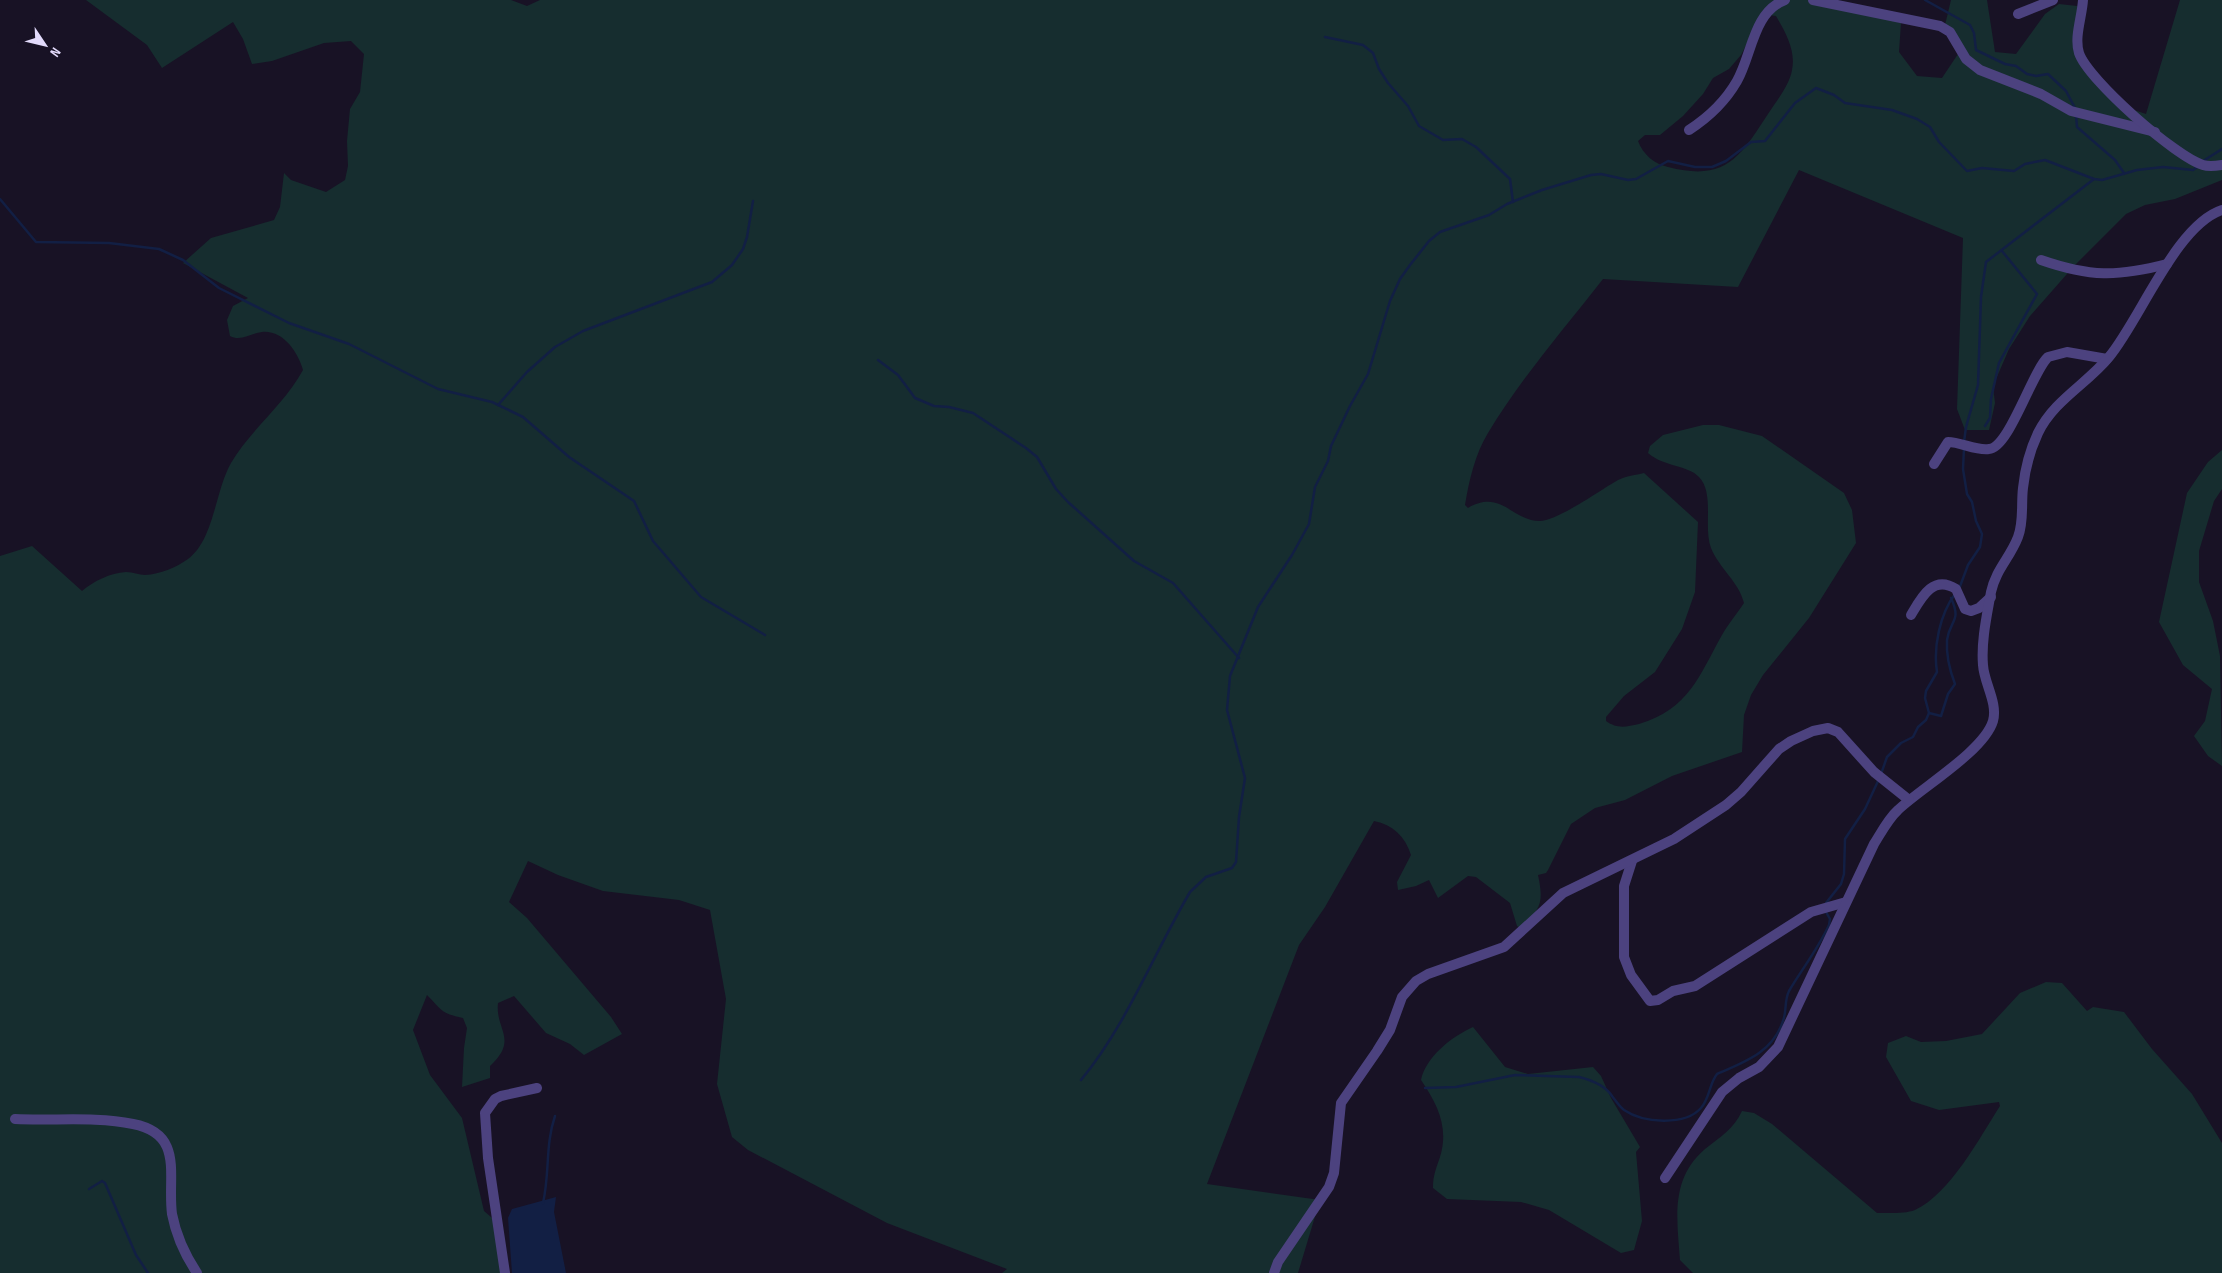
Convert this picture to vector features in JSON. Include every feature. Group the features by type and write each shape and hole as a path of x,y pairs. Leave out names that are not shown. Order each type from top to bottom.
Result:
{"street":[{"path":"1689,130 1714,112 1725,99 1742,71 1765,15 1785,0"},
{"path":"1813,0 1940,26 1950,32 1966,59 1980,70 2041,94 2071,112 2155,132"},
{"path":"2018,14 2053,0"},
{"path":"2074,0 2083,3 2078,41 2079,53 2109,94 2155,132 2196,162 2210,166 2222,165"},
{"path":"1665,1178 1722,1092 1739,1078 1759,1067 1778,1047 1874,844 1896,811 1973,748 1993,721 1993,704 1984,673 1983,654 1991,596 1998,569 2018,538 2025,473 2038,434 2044,422 2066,397 2108,359 2167,264 2201,222 2222,210"},
{"path":"2041,260 2074,270 2109,275 2167,264"},
{"path":"1934,464 1948,442 1987,449 1994,447 2012,423 2034,375 2048,357 2067,352 2108,359"},
{"path":"1911,615 1924,593 1934,586 1953,587 1958,593 1965,609 1970,612 1979,608 1991,596"},
{"path":"1274,1273 1278,1262 1329,1187 1334,1173 1341,1103 1384,1039 1408,989 1416,981 1428,974 1504,947 1564,893 1632,861 1674,838 1726,805 1741,792 1779,749 1791,740 1822,728 1838,732 1874,772 1909,800"},
{"path":"1632,861 1624,886 1624,957 1631,975 1650,1001 1658,1000 1673,991 1695,986 1811,912 1846,902"},
{"path":"505,1273 488,1158 485,1113 495,1099 501,1096 536,1088"},
{"path":"16,1119 120,1122 154,1131 166,1145 170,1157 172,1213 185,1254 197,1273"}],"green space":[{"path":"86,0 511,0 527,6 540,0 1824,0 1901,23 1899,52 1917,76 1942,78 1960,51 1945,25 1951,0 1987,0 1995,52 2016,54 2045,14 2059,4 2077,6 2083,12 2080,53 2125,107 2146,114 2180,0 2222,0 2222,180 2175,199 2145,205 2126,214 2074,266 2030,316 2009,349 1993,386 1995,403 1989,430 1965,430 1957,409 1963,238 1799,170 1738,287 1603,279 1529,373 1488,433 1479,450 1473,468 1465,505 1468,508 1479,503 1489,502 1498,504 1529,519 1547,520 1567,511 1618,480 1644,473 1698,522 1695,592 1682,629 1655,672 1624,696 1606,717 1606,721 1622,727 1630,726 1656,718 1670,710 1691,689 1724,631 1744,603 1738,588 1711,548 1708,530 1708,501 1704,484 1699,477 1689,470 1661,461 1648,453 1650,446 1663,435 1703,425 1719,425 1762,436 1844,493 1852,510 1856,543 1809,618 1763,675 1751,695 1744,715 1742,752 1672,776 1625,800 1595,808 1571,824 1548,870 1546,873 1538,875 1541,892 1537,910 1520,928 1517,926 1510,903 1476,877 1468,876 1438,898 1429,880 1416,886 1398,890 1397,882 1411,855 1402,837 1397,832 1387,825 1374,821 1325,907 1299,945 1207,1184 1320,1200 1298,1273 1002,1273 1007,1269 887,1223 748,1150 732,1137 717,1084 726,999 710,910 679,900 603,891 558,875 528,861 509,902 527,918 611,1017 622,1034 584,1055 570,1044 546,1033 514,996 498,1003 504,1041 499,1057 490,1066 490,1078 462,1087 467,1028 463,1018 445,1012 427,995 413,1030 430,1075 462,1118 484,1211 498,1223 506,1273 0,1273 0,556 32,546 82,591 97,581 114,574 126,572 145,575 168,570 188,559 197,551 209,528 221,487 231,463 248,439 287,395 303,370 293,350 283,338 277,335 270,332 262,332 242,338 230,336 227,320 233,306 248,298 183,263 211,238 274,220 280,207 284,173 291,180 326,192 345,180 348,166 347,141 350,109 360,92 364,54 351,41 324,43 272,61 252,64 243,39 233,22 162,68 147,45","holes":["1769,15 1776,16 1787,36 1793,56 1791,75 1786,87 1749,143 1729,162 1718,168 1704,171 1688,171 1668,167 1650,158 1643,151 1638,141 1645,135 1660,135 1683,116 1703,94 1713,78 1729,69 1741,55 1758,22"]},
{"path":"2222,450 2222,489 2214,501 2199,551 2199,582 2213,621 2220,656 2222,766 2208,756 2194,736 2205,721 2212,689 2183,665 2159,622 2187,493 2208,462"},
{"path":"2046,982 2062,983 2087,1011 2093,1007 2124,1012 2152,1049 2192,1094 2222,1143 2222,1273 1693,1273 1680,1260 1678,1200 1686,1173 1705,1149 1731,1128 1742,1111 1754,1113 1772,1124 1877,1213 1911,1211 1928,1202 1963,1164 2000,1106 1999,1102 1939,1110 1911,1101 1886,1057 1888,1043 1906,1036 1921,1042 1946,1041 1982,1034 2020,993"},
{"path":"1473,1027 1505,1067 1528,1074 1593,1067 1601,1076 1611,1098 1640,1147 1636,1152 1642,1221 1634,1250 1621,1253 1549,1210 1521,1202 1447,1199 1433,1188 1434,1176 1442,1146 1442,1126 1437,1108 1421,1080 1428,1063 1434,1056 1456,1036"}],"water":[{"path":"556,1197 554,1212 566,1273 512,1273 508,1218 512,1209"}],"waterway":[{"path":"1925,0 1970,25 1974,33 1976,50 2005,64 2016,66 2027,74 2036,76 2048,74 2066,91 2075,108"},
{"path":"1325,37 1363,45 1373,53 1379,69 1388,83 1408,106 1419,126 1443,140 1462,139 1476,147 1510,179 1513,202"},
{"path":"1081,1080 1126,1013 1190,892 1206,877 1232,868 1236,862 1239,817 1245,778 1227,710 1230,676 1258,607 1292,555 1309,524 1315,487 1328,461 1331,446 1368,374 1390,301 1400,279 1429,241 1440,232 1489,215 1507,204 1542,190 1591,175 1601,174 1628,180 1636,179 1668,161 1695,167 1712,167 1726,161 1751,142 1765,141 1795,103 1816,88 1834,95 1845,103 1892,110 1917,119 1930,127 1939,142 1967,171 1982,168 2014,171 2025,164 2045,160 2094,179 2102,180 2137,170 2163,167 2193,170 2200,165"},
{"path":"2076,115 2077,127 2115,160 2124,173"},
{"path":"2203,161 2222,149"},
{"path":"1964,442 1966,427 1978,385 1981,297 1986,262 2094,179"},
{"path":"0,199 36,242 109,243 159,249 183,260 219,288 289,323 349,344 438,389 492,402 523,417 569,457 634,501 653,541 701,597 765,635"},
{"path":"498,405 527,372 555,347 583,331 712,282 732,265 743,249 753,201"},
{"path":"1985,426 1990,418 1991,399 1999,363 2037,294 2002,251"},
{"path":"878,360 898,375 915,398 934,406 949,407 973,413 1037,457 1056,489 1068,502 1134,561 1173,583 1239,658"},
{"path":"1959,589 1968,565 1980,547 1982,534 1976,521 1972,502 1967,494 1963,469 1964,448"},
{"path":"1881,774 1887,757 1901,743 1913,737 1929,713 1925,698 1926,691 1937,672 1936,652 1939,631 1945,611 1955,594"},
{"path":"1929,713 1941,716 1948,694 1955,684 1949,663 1947,646 1948,633 1955,616 1951,598"},
{"path":"1826,903 1841,884 1844,874 1845,839 1865,809 1879,779"},
{"path":"1425,1088 1456,1087 1515,1075 1579,1077 1602,1086 1624,1110 1642,1118 1664,1121 1685,1118 1694,1114 1704,1104 1717,1074 1757,1055 1772,1041 1783,1021 1789,991 1815,951 1829,925 1830,919 1826,912"},
{"path":"543,1203 550,1138 555,1116"},
{"path":"89,1189 102,1181 105,1183 136,1255 148,1273"}]}
